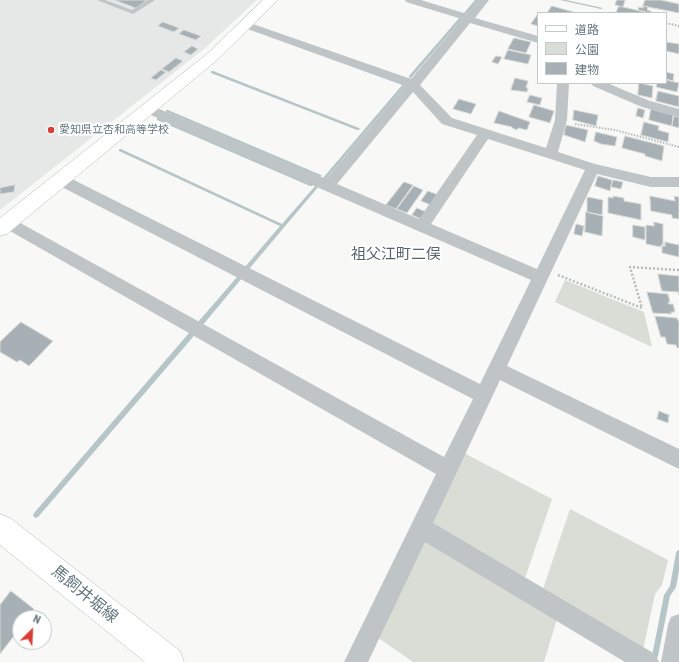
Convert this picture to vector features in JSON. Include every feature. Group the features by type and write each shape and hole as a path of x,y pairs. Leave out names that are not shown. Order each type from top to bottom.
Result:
{"street":[{"path":"270,0 212,57 4,226 448,470"},
{"path":"410,0 537,40"},
{"path":"328,186 484,0"},
{"path":"246,25 412,84 447,121 593,168 651,182 679,182"},
{"path":"550,155 561,120 563,84"},
{"path":"599,84 646,104 679,114"},
{"path":"148,108 422,226 542,273"},
{"path":"422,226 485,134"},
{"path":"356,662 593,168"},
{"path":"61,180 484,395"},
{"path":"496,369 679,459"},
{"name":"馬飼井堀線","path":"0,528 169,662"},
{"path":"420,528 647,662"},
{"path":"673,662 679,625"}],"lane":[{"path":"100,0 133,12 152,0"}],"path":[{"path":"667,23 679,26"},
{"path":"561,120 582,126 614,130 679,147"},
{"path":"542,273 642,308 630,267 679,270"}],"shaded area":[{"name":"愛知県立杏和高等学校","path":"0,0 257,0 204,49 0,210"}],"green space":[{"path":"565,280 644,312 652,347 555,302"},
{"path":"464,453 552,499 524,581 430,524"},
{"path":"570,509 668,560 662,585 655,594 643,650 542,592"},
{"path":"424,540 557,619 544,662 413,662 377,637"}],"building":[{"path":"115,0 147,0 136,8"},
{"path":"617,0 625,0 623,7 615,5"},
{"path":"645,0 661,0 679,4 679,13 643,6"},
{"path":"552,6 573,12 548,12"},
{"path":"619,6 645,12 616,12"},
{"path":"643,6 648,7 647,10 651,11 646,12 638,10 639,7 643,8"},
{"path":"537,15 537,26 531,24"},
{"path":"163,22 179,28 174,32 158,26"},
{"path":"184,30 201,36 196,40 179,34"},
{"path":"514,38 531,42 526,53 508,49"},
{"path":"667,42 679,44 679,54 667,51"},
{"path":"192,46 198,49 191,55 184,52"},
{"path":"508,50 531,55 528,64 504,59"},
{"path":"496,56 502,57 498,64 492,62"},
{"path":"176,58 183,61 169,72 162,69"},
{"path":"161,70 166,72 156,80 151,78"},
{"path":"667,72 674,74 673,81 667,79"},
{"path":"515,78 528,81 526,88 528,88 527,92 511,90"},
{"path":"667,80 679,83 677,92 656,87 657,84 667,84"},
{"path":"639,84 653,86 652,98 638,95"},
{"path":"658,91 679,96 679,107 656,101"},
{"path":"530,95 542,98 540,105 527,102"},
{"path":"459,99 476,104 471,114 453,109"},
{"path":"534,105 554,111 550,123 529,117"},
{"path":"638,108 645,110 643,118 636,116"},
{"path":"651,109 673,115 672,126 649,120"},
{"path":"574,110 598,115 596,126 573,120"},
{"path":"499,111 530,122 527,130 518,128 517,130 512,127 494,123"},
{"path":"674,116 679,117 679,128 672,126"},
{"path":"644,122 659,126 658,130 669,133 668,142 641,135"},
{"path":"566,125 588,130 585,142 564,135"},
{"path":"596,132 617,137 615,146 601,144 594,141"},
{"path":"625,136 664,146 662,161 645,156 645,154 622,148"},
{"path":"598,176 612,180 610,191 595,186"},
{"path":"613,180 623,182 621,189 611,187"},
{"path":"404,182 413,185 396,209 386,205"},
{"path":"15,185 14,192 0,194 0,188"},
{"path":"414,186 423,190 407,213 397,209"},
{"path":"428,191 438,195 431,205 421,201"},
{"path":"613,196 624,198 624,201 641,204 641,220 608,213 608,197 613,198"},
{"path":"650,196 675,201 674,196 679,197 679,219 672,218 672,215 651,211"},
{"path":"588,197 603,200 602,215 587,212"},
{"path":"417,208 426,212 421,219 412,215"},
{"path":"586,212 603,216 602,236 585,232"},
{"path":"654,222 663,224 663,245 661,245 661,247 646,244 646,225 654,226"},
{"path":"576,224 584,226 582,236 574,234"},
{"path":"633,225 645,227 645,240 633,237"},
{"path":"665,242 679,245 679,257 662,253 662,246 665,246"},
{"path":"658,274 679,276 679,295 678,292 662,291"},
{"path":"647,292 668,294 670,302 668,302 669,304 673,304 675,312 671,312 672,314 653,313"},
{"path":"655,316 677,318 679,322 679,348 677,348 676,345 667,344 665,337 661,337"},
{"path":"21,322 53,341 29,366 20,360 17,362 0,352 0,342"},
{"path":"659,411 669,415 668,423 657,419"},
{"path":"11,591 34,609 12,610 12,638 0,654 0,605"}],"waterway":[{"path":"465,14 477,0"},
{"path":"562,0 601,8"},
{"path":"410,77 461,18"},
{"path":"212,72 358,129"},
{"path":"324,179 404,85"},
{"path":"167,111 320,176"},
{"path":"158,119 311,185"},
{"path":"120,150 283,226"},
{"path":"283,226 317,186"},
{"path":"247,268 283,226"},
{"path":"200,324 240,277"},
{"path":"36,515 191,335"},
{"path":"655,656 667,595 673,587 679,553"}],"place":[{"name":"愛知県立杏和高等学校","path":"51,130"}],"district":[{"name":"祖父江町二俣","path":"396,255"}]}
